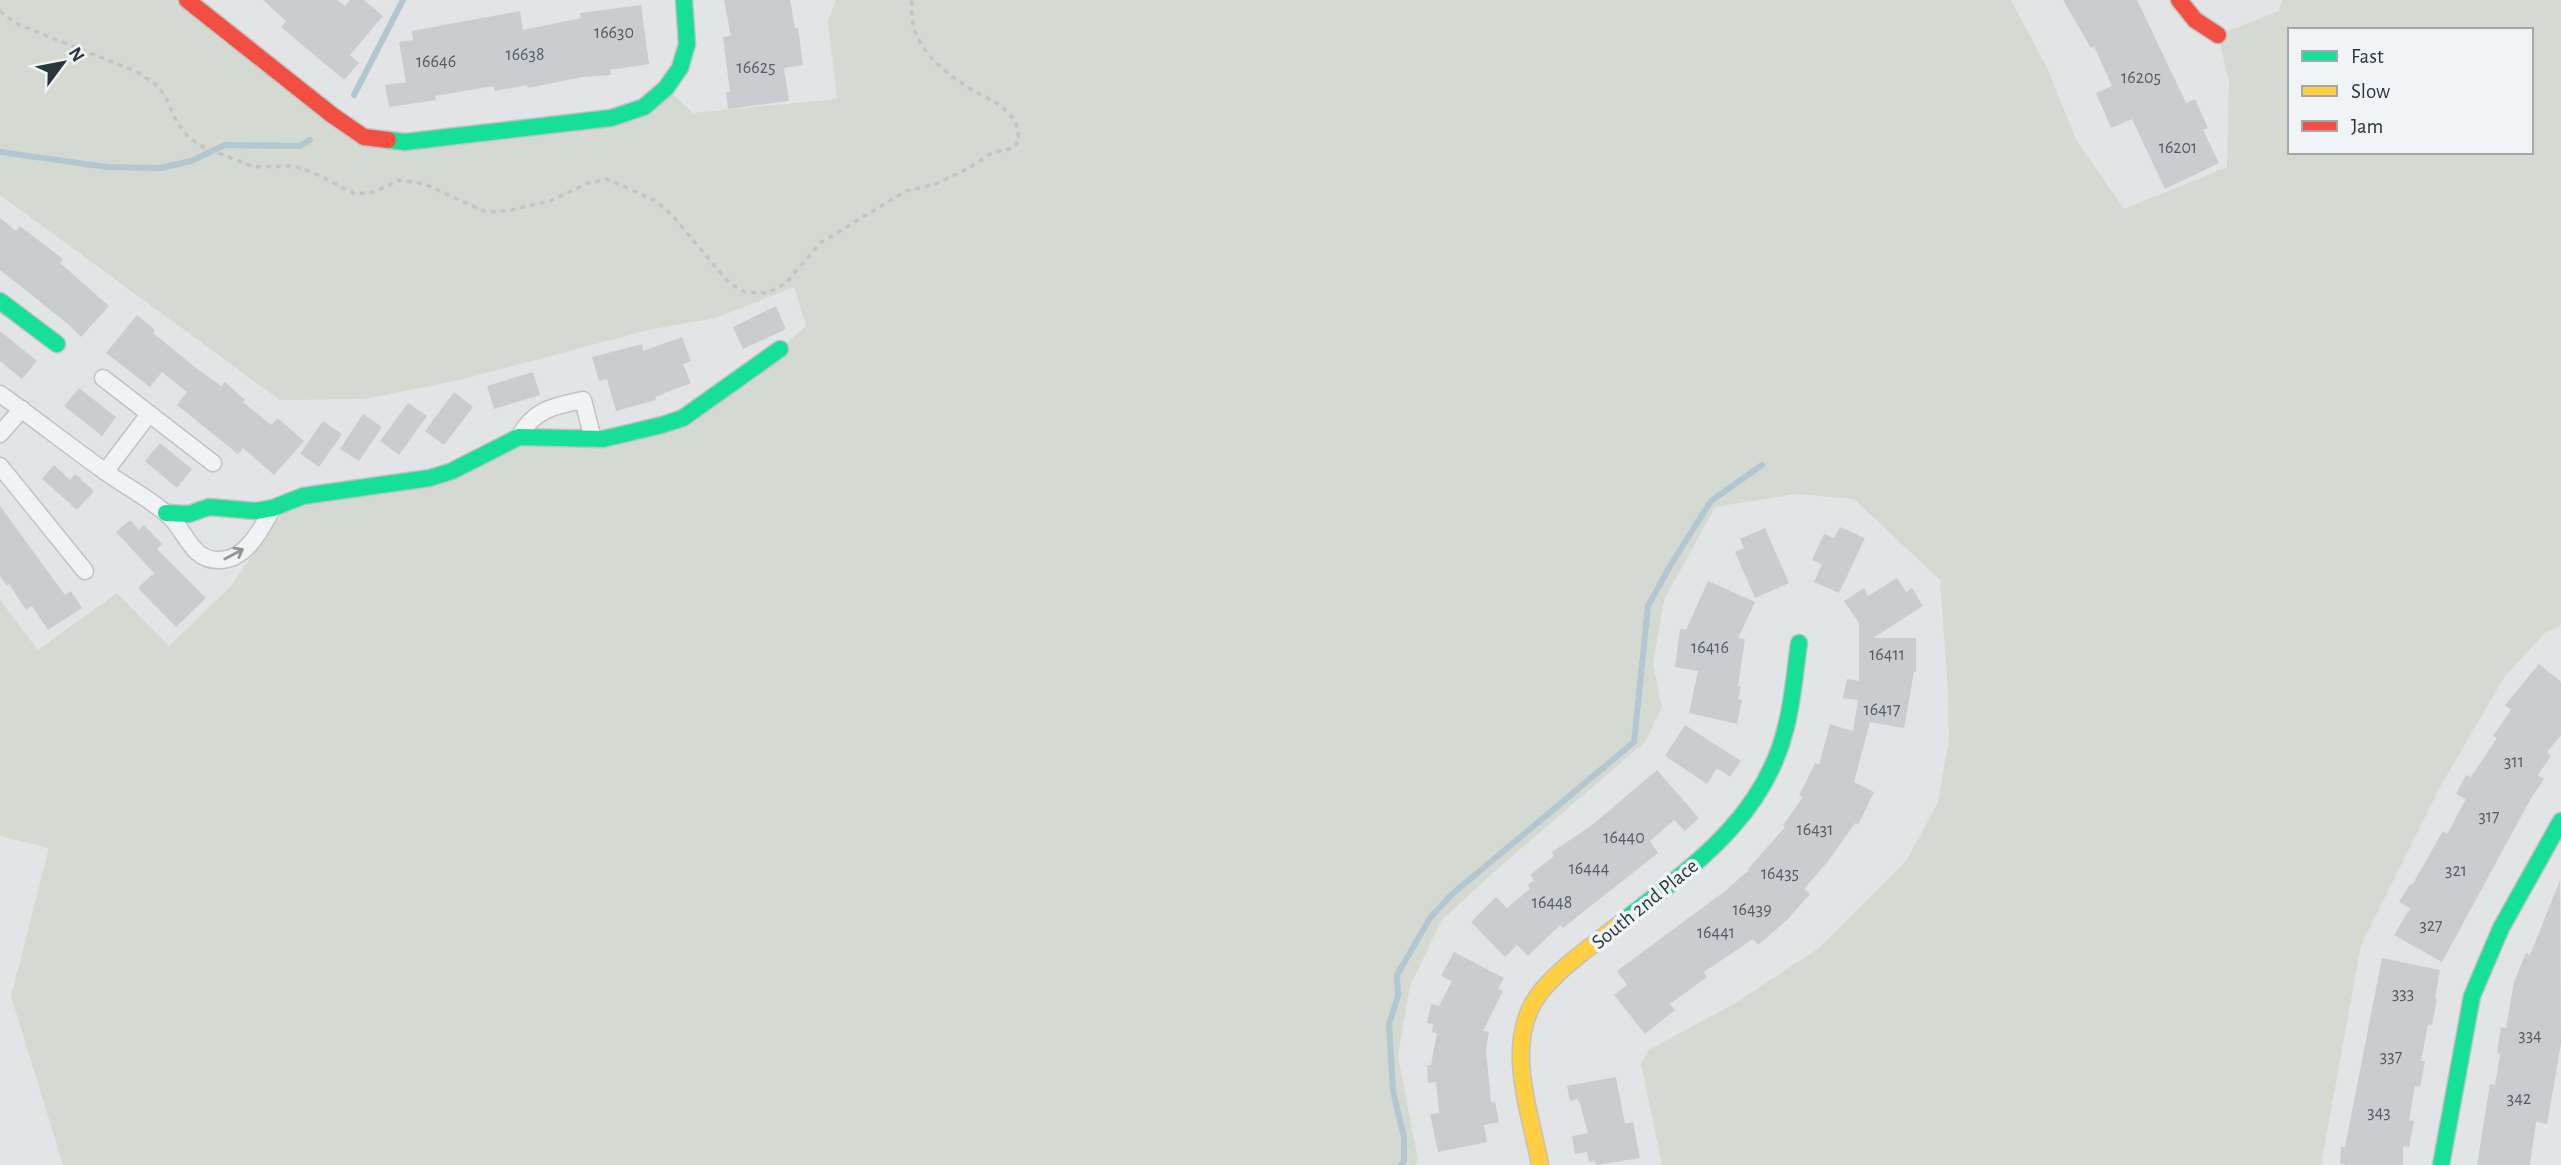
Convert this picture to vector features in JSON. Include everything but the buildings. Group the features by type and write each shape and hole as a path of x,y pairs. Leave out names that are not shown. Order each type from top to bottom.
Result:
{"street":[{"path":"187,0 332,116 364,137 405,142 611,118 644,107 666,88 680,68 687,44 684,0"},
{"path":"2179,0 2194,20 2218,35"},
{"path":"0,301 57,344"},
{"path":"166,513 189,514 209,508 256,511 273,508 303,496 430,478 452,471 519,437 603,439 683,418 780,349"},
{"path":"103,378 213,463"},
{"path":"0,394 105,472 166,513 179,525 188,544 205,558 220,561 237,556 255,538 273,508"},
{"path":"519,437 527,423 549,407 583,400 593,439"},
{"path":"0,435 22,409"},
{"path":"105,472 149,414"},
{"path":"0,466 85,571"},
{"name":"South 2nd Place","path":"1539,1165 1522,1077 1526,1020 1537,996 1556,975 1709,853 1750,806 1766,779 1786,728 1799,643"},
{"path":"2441,1165 2472,996 2479,972 2561,821"}],"path":[{"path":"0,11 15,23 42,35 66,42 135,71 154,83 164,94 177,122 188,137 203,147 254,167 295,166 355,194 373,192 400,180 424,184 486,212 507,211 550,201 588,183 607,179 656,201 672,215 729,283 745,292 767,293 785,284 820,243 906,191 936,184 992,153 1013,148 1019,141 1016,122 1001,105 970,89 940,66 920,46 910,15 912,0"}],"shaded area":[{"path":"0,0 187,0 364,137 611,118 666,88 693,113 837,99 828,21 836,0 2011,0 2047,68 2077,141 2124,209 2227,167 2229,83 2218,35 2279,11 2282,0 2561,0 2561,625 2545,633 2505,676 2440,787 2361,945 2321,1165 1662,1165 1641,1064 1649,1050 1737,1002 1819,948 1906,861 1938,802 1949,739 1940,580 1854,499 1796,494 1715,507 1664,600 1653,664 1662,707 1645,742 1442,920 1410,986 1398,1056 1418,1160 1415,1165 63,1165 11,996 49,848 0,836 0,600 38,650 117,593 169,646 231,586 277,520 303,496 430,478 519,437 662,425 780,349 806,326 794,287 716,318 652,329 464,379 365,399 280,400 0,195"}],"waterway":[{"path":"354,95 403,0"},
{"path":"0,152 107,167 161,168 191,161 225,145 300,146 310,140"},
{"path":"1401,1165 1404,1161 1404,1138 1393,1091 1389,1024 1398,996 1397,975 1430,918 1451,895 1634,742 1648,606 1711,501 1762,465"}],"traffic: fast":[{"path":"388,140 405,142 611,118 644,107 666,88 680,68 687,44 684,0"},
{"path":"0,301 57,344"},
{"path":"166,513 189,514 209,507 256,511 273,508 303,496 430,478 452,471 519,437 603,439 662,425 683,418 780,349"},
{"path":"1621,923 1721,839 1761,789 1775,760 1786,727 1799,643"},
{"path":"2441,1165 2472,996 2501,928 2561,821"}],"traffic: slow":[{"path":"1540,1165 1522,1074 1523,1029 1530,1008 1543,989 1561,971 1621,923"}],"traffic: jam":[{"path":"187,0 332,115 364,137 388,140"},
{"path":"2179,0 2195,20 2218,35"}]}
